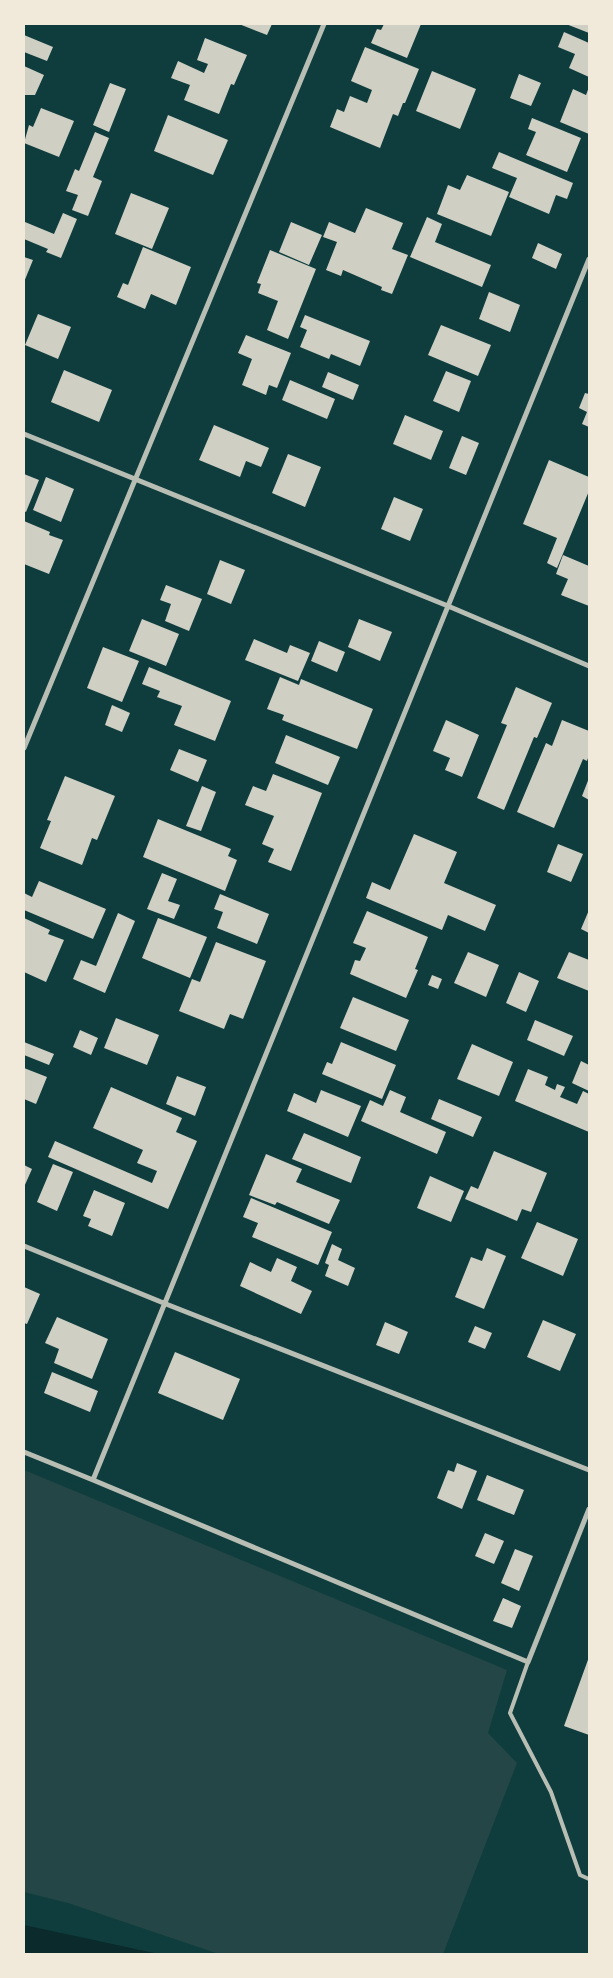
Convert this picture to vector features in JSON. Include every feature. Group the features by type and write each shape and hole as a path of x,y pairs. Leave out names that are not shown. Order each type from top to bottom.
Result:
{"street":[{"path":"24,748 324,24"},
{"path":"93,1480 589,259"},
{"path":"24,434 448,606 589,666"},
{"path":"24,1246 166,1304 589,1470"},
{"path":"24,1452 528,1662 589,1508"}],"lane":[{"path":"528,1662 510,1713 551,1792 580,1874 589,1879"}],"shaded area":[{"path":"24,1470 507,1670 488,1733 517,1763 443,1954 219,1954 68,1903 24,1892"},
{"path":"24,1925 159,1954 24,1954"}],"building":[{"path":"239,24 272,24 267,35"},
{"path":"384,24 421,24 407,58 371,43 377,29 381,30"},
{"path":"566,24 589,24 589,33"},
{"path":"564,32 589,43 589,77 569,68 575,54 558,47"},
{"path":"24,35 53,47 47,61 24,52"},
{"path":"205,38 247,55 234,85 231,84 219,114 184,100 190,85 171,78 178,61 204,73 208,64 197,60"},
{"path":"365,47 419,69 398,116 393,114 380,148 330,127 337,109 344,112 350,96 367,103 372,90 351,81"},
{"path":"24,66 44,75 35,95 24,95"},
{"path":"432,71 476,89 460,129 416,111"},
{"path":"519,74 541,83 531,106 510,98"},
{"path":"110,83 126,89 109,132 93,125"},
{"path":"589,87 589,134 560,122 573,89 586,95"},
{"path":"41,108 74,121 59,157 24,143 29,125 33,127"},
{"path":"168,115 228,140 213,175 154,151"},
{"path":"532,118 581,138 567,172 526,155 536,132 528,129"},
{"path":"95,132 109,138 93,177 102,181 88,216 72,210 78,195 66,191 75,169 79,171"},
{"path":"499,152 573,183 567,199 556,195 549,214 509,197 517,178 492,168"},
{"path":"467,175 509,192 491,236 437,214 448,185 460,190"},
{"path":"131,193 169,208 152,249 115,234"},
{"path":"366,208 403,223 392,249 408,255 392,294 381,290 382,287 343,270 341,276 326,270 337,242 323,237 329,222 355,233"},
{"path":"63,213 77,219 61,258 46,252 48,249 24,239 25,222 54,234"},
{"path":"427,217 442,224 435,242 491,265 482,287 410,257"},
{"path":"291,222 322,235 309,265 279,252"},
{"path":"538,243 562,254 556,269 532,258"},
{"path":"143,247 191,267 176,305 151,294 145,309 117,297 123,283 128,285"},
{"path":"270,250 316,269 288,339 267,330 278,301 258,293 261,284 257,283"},
{"path":"24,257 33,260 24,282"},
{"path":"489,292 520,305 510,332 479,319"},
{"path":"38,314 71,327 58,359 25,345"},
{"path":"305,315 370,341 360,366 331,354 329,359 300,347 307,330 300,327"},
{"path":"441,325 491,345 478,376 428,355"},
{"path":"246,335 291,353 277,388 269,385 266,395 242,385 252,359 238,353"},
{"path":"64,370 112,390 99,422 51,402"},
{"path":"446,371 471,381 459,412 433,401"},
{"path":"328,372 359,385 353,400 322,387"},
{"path":"290,380 335,399 327,419 282,400"},
{"path":"585,393 589,394 589,427 582,424 587,412 579,408"},
{"path":"405,415 443,431 431,460 393,444"},
{"path":"214,425 269,448 261,467 246,461 240,477 199,460"},
{"path":"462,436 479,443 466,475 449,468"},
{"path":"288,454 321,467 305,507 272,493"},
{"path":"549,460 589,477 589,491 557,568 547,563 557,538 523,524"},
{"path":"24,474 39,480 26,512 24,511"},
{"path":"46,477 74,489 61,522 33,510"},
{"path":"394,497 423,509 410,541 381,529"},
{"path":"24,521 50,532 49,535 63,540 49,574 24,564"},
{"path":"563,555 589,566 589,606 561,595 568,579 556,574"},
{"path":"220,560 245,570 231,604 207,594"},
{"path":"166,585 202,599 189,631 165,621 171,604 160,600"},
{"path":"142,619 179,634 166,666 129,651"},
{"path":"359,619 392,632 380,661 348,647"},
{"path":"254,639 287,653 290,645 310,653 298,681 245,660"},
{"path":"319,641 345,652 337,672 311,661"},
{"path":"103,647 139,661 122,702 87,688"},
{"path":"149,667 231,701 215,741 174,725 182,706 157,697 160,691 142,684"},
{"path":"280,677 299,685 301,679 373,709 357,749 282,720 284,715 267,709"},
{"path":"516,687 552,703 537,738 534,737 504,810 477,798 507,725 501,723"},
{"path":"112,705 130,713 122,732 105,725"},
{"path":"446,720 479,735 462,777 445,770 450,758 433,751"},
{"path":"562,720 589,731 589,755 587,761 583,759 554,828 517,812 546,743 552,746"},
{"path":"286,735 340,757 328,785 275,763"},
{"path":"179,749 207,760 198,782 170,770"},
{"path":"273,774 322,793 291,871 268,862 274,849 262,844 274,816 245,805 253,786 266,791"},
{"path":"65,776 115,796 97,840 92,838 82,865 40,848 51,821 47,820"},
{"path":"589,778 589,800 582,796"},
{"path":"202,786 216,792 201,831 186,826"},
{"path":"158,819 231,849 228,856 237,860 225,891 143,857"},
{"path":"414,834 457,852 444,883 496,905 485,931 448,915 442,930 366,898 372,882 390,890"},
{"path":"558,844 583,854 571,882 547,872"},
{"path":"162,873 177,879 168,901 180,905 174,919 147,909"},
{"path":"39,881 106,909 93,939 24,910 24,893 32,897"},
{"path":"220,894 269,914 257,944 217,928 223,912 214,909"},
{"path":"589,910 589,933 581,929"},
{"path":"367,911 428,937 415,969 418,970 406,998 350,974 355,960 360,961 366,948 353,943"},
{"path":"118,913 135,921 105,993 73,979 81,960 96,966"},
{"path":"24,918 50,930 48,934 64,940 46,982 24,972"},
{"path":"158,918 207,937 190,978 142,958"},
{"path":"216,942 266,961 243,1019 230,1014 224,1029 179,1011 192,979 200,982"},
{"path":"468,952 499,965 486,997 454,983"},
{"path":"569,952 589,960 589,991 557,978"},
{"path":"519,972 539,981 526,1012 506,1003"},
{"path":"432,975 442,979 438,989 428,985"},
{"path":"353,997 409,1020 396,1051 340,1028"},
{"path":"116,1018 159,1035 147,1065 104,1048"},
{"path":"535,1020 573,1036 564,1056 527,1040"},
{"path":"80,1030 98,1038 91,1055 73,1047"},
{"path":"24,1042 54,1054 49,1065 24,1055"},
{"path":"341,1042 396,1065 382,1099 322,1074 327,1062 332,1064"},
{"path":"472,1044 513,1062 499,1096 457,1079"},
{"path":"581,1061 589,1065 589,1091 572,1083"},
{"path":"24,1068 47,1077 36,1104 24,1099"},
{"path":"528,1069 548,1077 545,1085 555,1090 557,1084 565,1087 560,1097 577,1104 583,1091 589,1094 589,1132 515,1101"},
{"path":"177,1076 206,1087 195,1116 166,1104"},
{"path":"111,1087 182,1118 176,1132 197,1141 168,1209 48,1157 55,1141 152,1183 157,1171 137,1163 143,1150 93,1128"},
{"path":"321,1090 361,1106 348,1137 287,1111 294,1093 316,1103"},
{"path":"390,1090 406,1097 400,1112 446,1132 437,1154 361,1121 370,1100 383,1106"},
{"path":"439,1099 482,1117 473,1137 431,1119"},
{"path":"304,1133 361,1157 351,1183 292,1159"},
{"path":"494,1151 547,1173 531,1212 522,1209 517,1221 465,1199 471,1186 478,1189"},
{"path":"266,1154 302,1169 296,1182 340,1200 329,1224 277,1202 275,1205 249,1195"},
{"path":"53,1164 73,1172 57,1211 37,1202"},
{"path":"24,1165 32,1169 24,1187"},
{"path":"430,1176 464,1191 451,1222 417,1208"},
{"path":"94,1190 125,1203 112,1236 88,1226 91,1219 83,1216"},
{"path":"251,1198 332,1232 318,1265 252,1237 258,1223 243,1217"},
{"path":"537,1222 578,1239 563,1276 521,1258"},
{"path":"332,1244 342,1249 338,1260 355,1268 348,1286 325,1276 329,1265 325,1263"},
{"path":"487,1248 506,1256 484,1309 455,1297 471,1257 482,1261"},
{"path":"277,1258 297,1267 291,1281 312,1291 301,1314 240,1286 250,1262 271,1272"},
{"path":"24,1287 40,1294 27,1324 24,1323"},
{"path":"57,1317 108,1339 92,1379 54,1363 59,1349 45,1343"},
{"path":"543,1320 576,1334 560,1371 527,1357"},
{"path":"385,1322 408,1332 399,1354 376,1345"},
{"path":"475,1326 492,1333 485,1349 468,1342"},
{"path":"175,1352 240,1379 223,1420 158,1393"},
{"path":"52,1372 98,1391 90,1412 44,1393"},
{"path":"457,1463 477,1471 462,1509 437,1498 448,1470 454,1472"},
{"path":"487,1475 524,1490 514,1515 477,1500"},
{"path":"485,1533 504,1541 494,1564 475,1556"},
{"path":"515,1549 533,1556 519,1591 501,1583"},
{"path":"503,1598 521,1606 512,1628 493,1621"},
{"path":"589,1657 589,1735 564,1726"}]}
